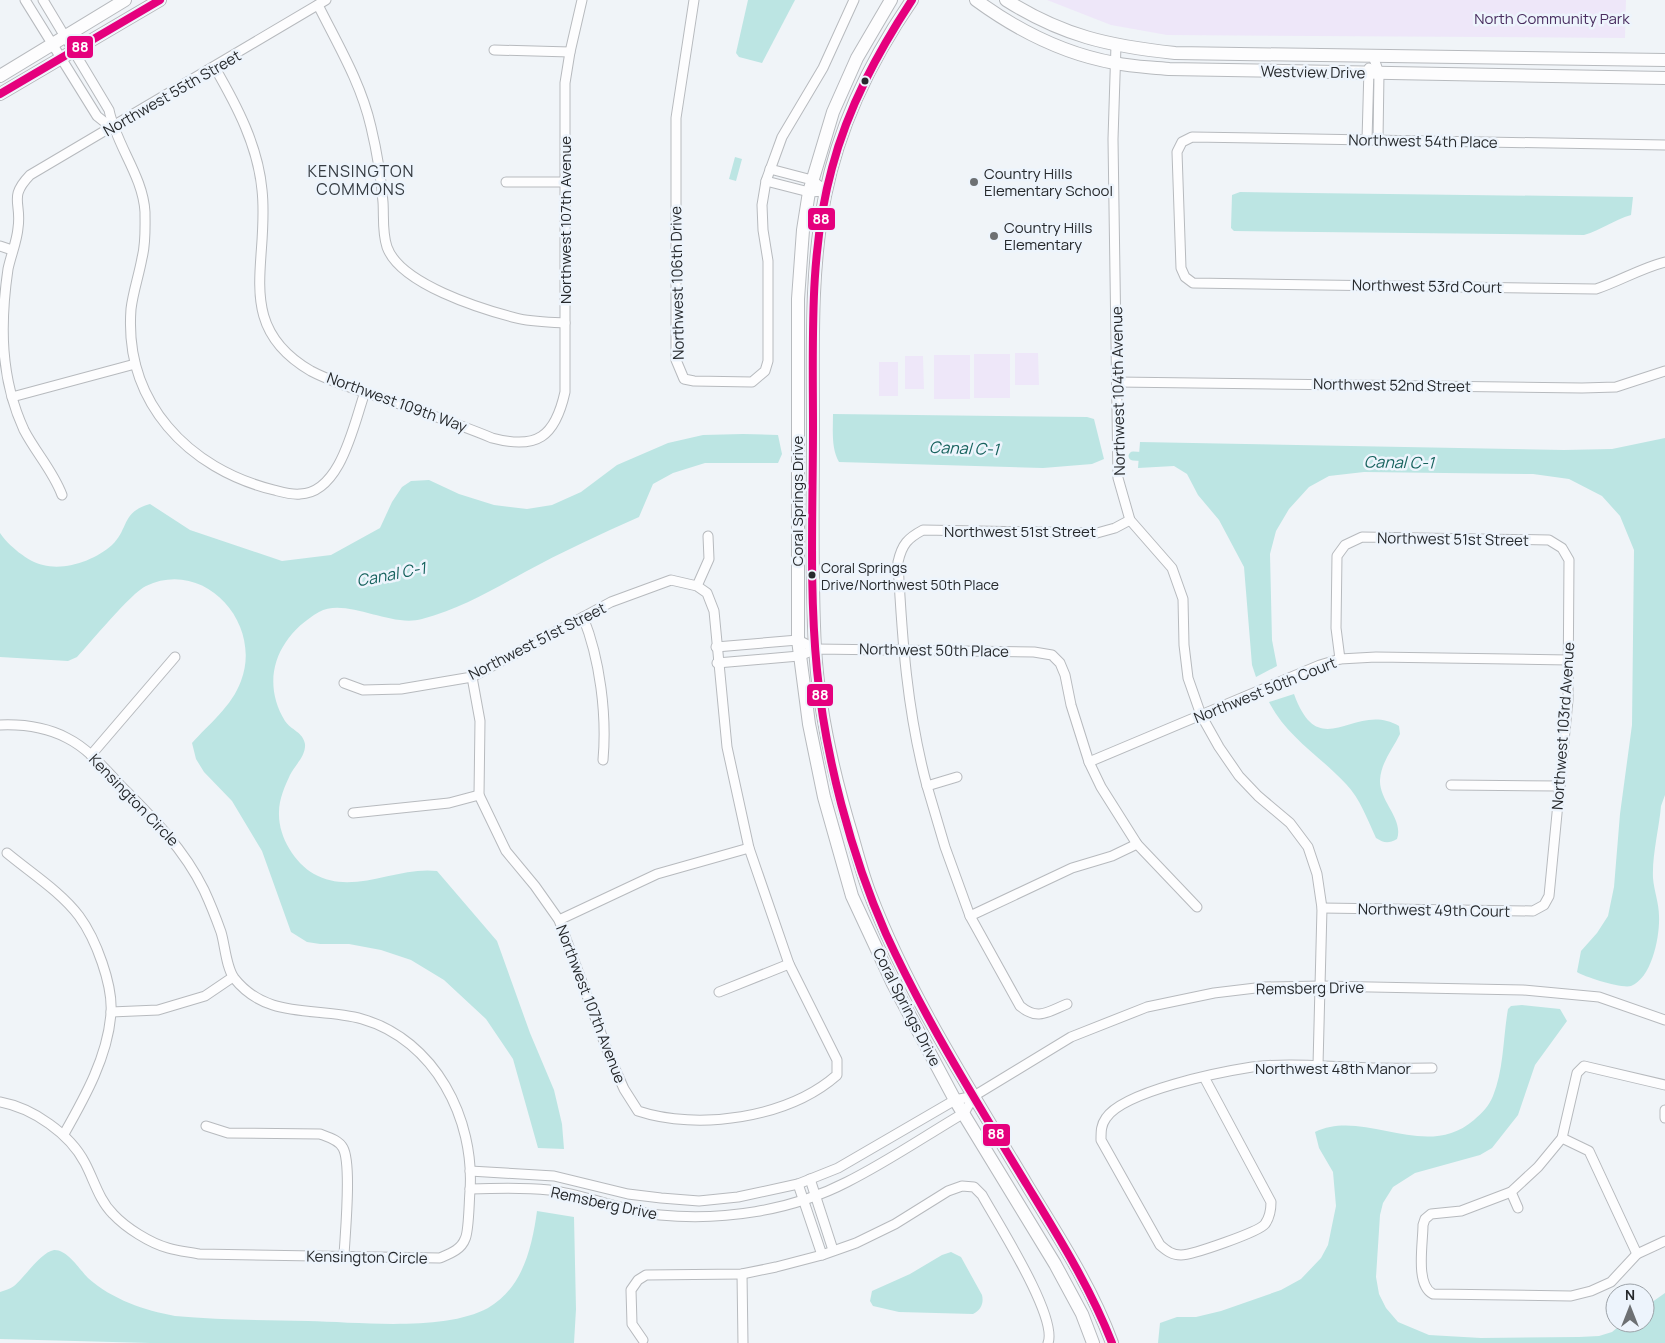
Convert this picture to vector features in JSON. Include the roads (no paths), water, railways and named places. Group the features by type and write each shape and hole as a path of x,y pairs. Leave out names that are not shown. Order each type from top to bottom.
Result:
{"main road":[{"path":"0,76 125,0"},
{"path":"0,94 160,0"},
{"name":"Coral Springs Drive","path":"891,0 857,58 833,112 810,186 798,299 798,640 809,724 824,797 852,896 893,984 955,1100 1055,1264 1082,1314 1093,1343"},
{"name":"Coral Springs Drive","path":"912,0 872,66 848,119 826,191 819,234 813,299 816,649 824,722 839,793 869,893 907,977 974,1096 1070,1256 1099,1310 1112,1343"},
{"name":"Westview Drive","path":"976,0 1009,23 1069,51 1115,63 1169,70 1665,78"},
{"name":"Westview Drive","path":"1006,0 1073,35 1116,45 1175,53 1665,60"}],"street":[{"path":"25,0 97,116 112,128"},
{"path":"43,0 109,110 112,128 129,160 145,210 143,255 132,308 130,333 135,364 145,390 162,420 185,447 210,464 242,481 301,494 325,486 340,463 365,392"},
{"name":"Northwest 55th Street","path":"12,250 18,228 16,198 19,186 30,175 215,68 326,0"},
{"name":"Northwest 107th Avenue","path":"543,436 560,412 565,392 565,83 582,0"},
{"name":"Northwest 106th Drive","path":"694,0 676,118 676,360 684,379 694,381 752,382 765,371 768,361 768,261 763,230 762,205 766,181 782,136 823,68 854,0"},
{"path":"318,5 357,82 368,116 378,160 383,202 383,231 387,249 398,266 415,280 440,292 517,319 565,323"},
{"name":"Northwest 104th Avenue","path":"1116,45 1114,139 1118,478 1130,520 1172,568 1183,599 1184,645 1188,678 1201,714 1218,747 1239,776 1258,796 1290,823 1308,847 1317,874 1322,908 1318,1065"},
{"path":"494,50 570,52"},
{"path":"1373,56 1378,140"},
{"name":"Northwest 109th Way","path":"215,68 238,106 253,148 262,189 264,226 259,287 261,311 272,335 288,353 310,370 337,383 514,443 529,442 543,436"},
{"path":"1367,140 1374,73"},
{"name":"Northwest 54th Place","path":"1185,277 1180,268 1177,152 1182,142 1192,137 1665,144"},
{"path":"770,169 826,191"},
{"path":"766,181 810,186"},
{"path":"506,182 564,182"},
{"path":"0,246 12,250 2,314 2,351 12,397 24,429 40,458 55,477 62,496"},
{"name":"Northwest 53rd Court","path":"1185,277 1193,282 1596,289 1615,282 1635,271 1665,262"},
{"path":"12,397 135,364"},
{"name":"Northwest 52nd Street","path":"1117,382 1582,388 1616,387 1665,370"},
{"name":"Northwest 51st Street","path":"902,649 898,562 901,548 909,537 924,530 1097,533 1115,528 1130,520"},
{"path":"708,536 709,559 697,586 707,594 714,611 717,663 727,747 750,848 788,964 719,992"},
{"name":"Northwest 51st Street","path":"1340,659 1336,628 1337,556 1345,545 1362,537 1372,537 1549,540 1562,548"},
{"name":"Northwest 103rd Avenue","path":"1544,905 1549,896 1570,660 1570,560 1562,548"},
{"name":"Northwest 51st Street","path":"344,684 363,690 401,689 472,677 611,602 671,580 697,586"},
{"path":"583,617 594,644 605,736 603,760"},
{"path":"716,647 798,640"},
{"name":"Northwest 50th Place","path":"798,640 816,649"},
{"name":"Northwest 50th Place","path":"717,663 799,656 816,649 1034,652 1052,655 1060,663 1065,675 1071,705 1089,762"},
{"path":"902,649 917,748 945,847 970,916 1020,1006 1030,1014 1041,1015 1067,1004"},
{"path":"91,754 175,657"},
{"name":"Northwest 50th Court","path":"1089,762 1320,665 1340,659 1376,657 1570,660"},
{"name":"Northwest 107th Avenue","path":"472,677 479,714 479,794 506,851 560,920 609,1055 624,1089 638,1111 659,1118 687,1122 722,1119 760,1112 795,1100 824,1086 837,1075 837,1060 788,964"},
{"name":"Kensington Circle","path":"0,725 40,727 68,738 91,754 159,825 184,854 204,890 221,931 233,977 251,994 272,1006 299,1012 328,1012 363,1019 393,1032 422,1055 443,1082 458,1109 468,1145 470,1189 466,1239 457,1250 440,1258 198,1254 167,1248 137,1232 112,1214 84,1162 64,1134 39,1118 0,1102"},
{"path":"1089,762 1101,787 1137,844 1197,907"},
{"path":"927,786 957,777"},
{"path":"1451,785 1560,786"},
{"path":"353,814 449,804 479,794"},
{"path":"970,916 1072,868 1112,856 1137,844"},
{"path":"560,920 657,874 750,848"},
{"path":"7,854 54,891 79,916 97,946 106,976 111,1012 101,1058 79,1108 64,1134"},
{"name":"Northwest 49th Court","path":"1322,908 1533,910 1544,905"},
{"path":"111,1012 158,1010 205,996 233,977"},
{"name":"Remsberg Drive","path":"470,1172 554,1176 628,1194 699,1202 738,1197 798,1184 838,1168 955,1100 974,1096 1071,1037 1147,1007 1214,993 1264,987 1321,986 1532,990 1598,997 1665,1020"},
{"name":"Northwest 48th Manor","path":"1204,1077 1271,1202 1271,1213 1264,1225 1251,1234 1182,1255 1169,1253 1160,1245 1101,1140 1101,1127 1107,1116 1126,1103 1169,1085 1204,1077 1253,1067 1318,1065 1432,1068"},
{"path":"1665,1085 1584,1066 1577,1073 1562,1138 1538,1167 1511,1192 1461,1211 1431,1214 1426,1219 1423,1225 1422,1281 1426,1290 1433,1294 1571,1296 1591,1291 1611,1282 1637,1254 1665,1241"},
{"name":"Remsberg Drive","path":"470,1189 550,1190 623,1209 659,1215 699,1217 740,1214 803,1200 847,1183 964,1113 974,1096"},
{"path":"1665,1110 1665,1118"},
{"path":"206,1126 228,1133 320,1134 332,1138 343,1147 347,1162 344,1256"},
{"path":"1562,1138 1589,1151 1637,1254"},
{"path":"810,1179 833,1250"},
{"path":"798,1184 822,1255"},
{"path":"643,1340 632,1324 631,1290 638,1280 646,1275 742,1274 822,1255 895,1224 948,1191 962,1186 974,1187 982,1195 1040,1300 1048,1319 1050,1337 1048,1343"},
{"path":"1511,1192 1518,1208"},
{"path":"742,1274 743,1343"}],"water":[{"path":"748,0 795,0 762,63 739,57 736,53"},
{"path":"735,157 742,159 736,181 729,179"},
{"path":"1240,192 1633,197 1631,215 1584,235 1234,231 1231,228 1232,195"},
{"path":"833,414 1087,417 1094,419 1104,459 1092,464 1043,468 839,462 834,445"},
{"path":"703,435 778,435 782,454 778,463 705,463 673,473 653,484 639,517 567,550 475,598 436,615 409,621 396,620 355,610 330,608 319,612 293,633 277,659 274,689 277,705 285,721 302,737 305,744 304,752 290,775 280,802 279,821 284,839 289,848 307,869 329,880 344,882 360,881 406,872 437,871 497,941 530,1033 554,1090 562,1124 564,1149 538,1148 513,1059 486,1019 444,980 411,960 381,950 349,944 307,942 291,932 262,851 232,801 204,772 196,759 192,743 232,699 241,681 246,659 244,638 236,619 224,602 208,589 189,581 168,580 139,590 77,657 68,661 0,657 0,533 8,543 31,560 43,565 61,567 89,560 105,550 117,539 130,516 141,507 150,504 190,530 282,561 331,555 380,528 392,502 402,487 411,481 429,480 459,494 494,505 527,509 552,505 581,492 617,465 668,443"},
{"path":"1665,438 1665,795 1661,806 1653,869 1659,924 1653,956 1644,974 1638,982 1631,986 1620,986 1577,972 1581,951 1597,933 1608,916 1614,887 1620,814 1632,725 1634,550 1620,516 1602,496 1569,479 1533,474 1364,472 1329,476 1309,487 1289,509 1276,531 1270,554 1272,640 1277,666 1256,677 1252,665 1244,567 1219,520 1198,495 1187,474 1174,466 1138,468 1140,442 1564,450 1612,449"},
{"path":"1294,694 1304,715 1315,726 1327,729 1367,720 1383,720 1399,726 1400,734 1385,761 1380,780 1383,795 1397,824 1397,839 1386,842 1376,838 1351,790 1294,736 1276,714 1269,702"},
{"path":"1522,1005 1560,1009 1567,1021 1535,1065 1518,1115 1492,1148 1480,1155 1415,1173 1393,1187 1383,1203 1380,1215 1376,1277 1379,1294 1386,1308 1398,1322 1429,1335 1481,1338 1579,1337 1599,1336 1609,1333 1655,1333 1655,1300 1665,1293 1665,1343 1158,1343 1160,1323 1177,1317 1196,1317 1221,1311 1281,1290 1301,1279 1321,1258 1328,1245 1336,1206 1333,1172 1319,1148 1315,1132 1334,1126 1354,1126 1415,1136 1436,1136 1455,1132 1474,1120 1485,1109 1497,1086 1508,1009 1511,1006"},
{"path":"537,1211 574,1217 576,1309 574,1343 150,1343 0,1339 0,1292 14,1286 38,1260 54,1250 68,1256 88,1278 118,1298 152,1311 175,1316 400,1324 425,1323 470,1315 488,1308 500,1300 518,1278 529,1252"},
{"path":"951,1252 961,1257 982,1295 983,1301 976,1312 973,1314 899,1312 873,1306 870,1301 872,1291 910,1274 942,1255"}],"waterway":[{"name":"Canal C-1","path":"1133,456 1150,457"}],"place":[{"name":"Country Hills Elementary School","path":"974,182"},
{"name":"Country Hills Elementary","path":"994,236"},
{"name":"Coral Springs Drive/Northwest 50th Place","path":"812,575"}],"district":[{"name":"KENSINGTON COMMONS","path":"361,180"}],"park label":[{"name":"North Community Park","path":"1552,18"}]}
